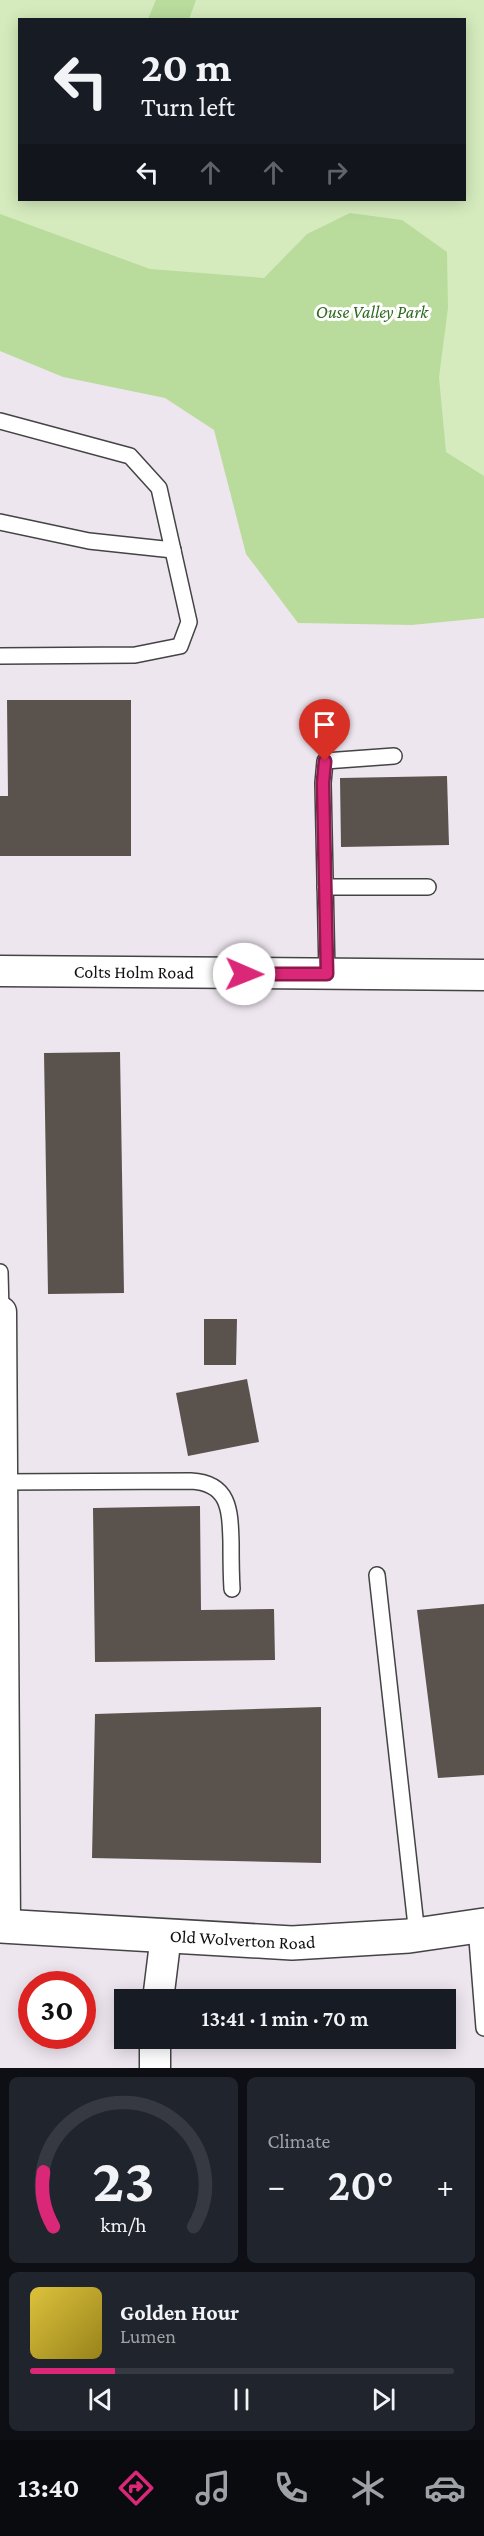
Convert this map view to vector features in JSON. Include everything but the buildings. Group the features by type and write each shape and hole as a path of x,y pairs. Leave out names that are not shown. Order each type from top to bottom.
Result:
{"street":[{"name":"Colts Holm Road","path":"0,971 484,975"},
{"path":"1,1312 2,1926"},
{"name":"Old Wolverton Road","path":"2,1926 292,1943 417,1935 480,1926"},
{"path":"159,1989 166,1935"},
{"path":"155,2049 155,2068"}],"lane":[{"path":"0,422 130,456 159,488 189,622 180,646 135,655 0,656"},
{"path":"0,522 89,541 173,550"},
{"path":"327,974 323,783 325,761 394,756"},
{"path":"325,886 428,887"},
{"path":"0,1272 1,1312"},
{"path":"1,1482 191,1481 210,1485 219,1491 229,1507 232,1589"},
{"path":"376,1575 417,1935"},
{"path":"480,1926 484,2028"}],"shaded area":[{"path":"0,268 484,539 484,2068 0,2068"}],"green space":[{"name":"Ouse Valley Park","path":"0,0 484,0 484,539 0,268"},
{"path":"156,0 196,0 189,18 148,18"},
{"path":"350,213 402,220 447,252 448,308 439,377 446,452 484,476 484,618 412,625 298,623 246,554 214,430 165,398 63,377 0,351 0,214 150,269 264,278 307,234"}],"route":[{"path":"244,974 327,974 323,783 325,761"}]}
